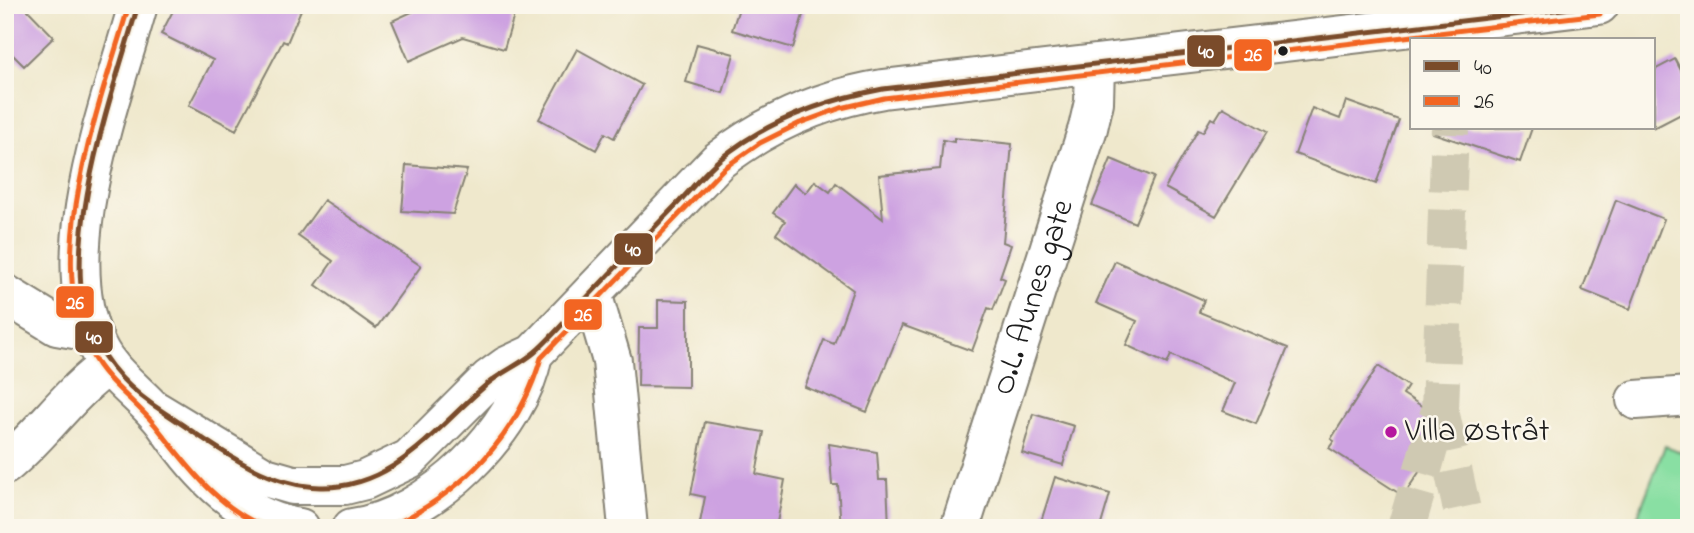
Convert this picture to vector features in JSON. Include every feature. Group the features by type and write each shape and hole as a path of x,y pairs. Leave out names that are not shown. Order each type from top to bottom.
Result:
{"street":[{"path":"138,5 89,184 81,237 82,287 90,332 109,365 156,411 209,483 225,512 283,526"},
{"path":"156,411 265,477 293,485 317,486 355,482 384,473 409,459 489,379 507,366 533,354 718,161 752,136 791,115 852,95 883,89 1588,6"},
{"name":"O.L. Aunes gate","path":"960,528 1088,128 1094,102 1095,66"},
{"path":"592,293 612,361 628,528"},
{"path":"5,294 57,326 90,332"},
{"path":"352,528 406,512 449,482 478,452 521,397 529,379 533,354"},
{"path":"5,465 22,451 83,383 109,365"},
{"path":"1636,400 1689,397"},
{"path":"225,512 265,477"},
{"path":"265,477 283,526"}],"green space":[{"path":"1665,446 1689,455 1689,528 1633,528"}],"building":[{"path":"19,5 23,5 54,37 24,66 5,47 5,19"},
{"path":"176,5 303,5 287,43 283,41 236,130 189,105 213,60 161,34"},
{"path":"427,5 517,5 504,49 463,37 409,61 392,21"},
{"path":"740,5 806,5 793,48 732,30"},
{"path":"697,44 734,54 723,93 686,82"},
{"path":"577,49 642,85 614,138 605,133 596,150 539,119"},
{"path":"1675,59 1689,86 1689,110 1656,127 1656,69"},
{"path":"1346,101 1399,120 1376,184 1295,154 1312,108 1340,119"},
{"path":"1223,107 1267,132 1216,216 1165,188 1198,130 1203,132 1211,118 1215,120"},
{"path":"1434,130 1531,130 1520,162 1433,133"},
{"path":"954,138 1012,144 1003,242 1011,245 1000,277 1005,279 993,310 988,308 972,351 902,325 867,412 805,387 824,340 834,344 853,290 776,234 785,221 773,213 794,184 806,193 815,181 830,192 836,183 883,219 879,175 940,169 943,140 954,142"},
{"path":"1111,159 1154,177 1135,223 1092,205"},
{"path":"406,165 467,170 453,214 402,211"},
{"path":"324,200 421,266 376,328 316,285 333,261 298,236"},
{"path":"1616,200 1664,219 1630,309 1582,290"},
{"path":"1115,261 1204,300 1199,312 1288,348 1256,424 1223,411 1235,383 1171,355 1167,364 1126,345 1137,321 1096,303"},
{"path":"658,300 688,301 688,387 638,386 639,328 658,328"},
{"name":"Villa Østråt","path":"1378,366 1408,386 1403,394 1451,425 1403,496 1329,448 1334,441 1331,439"},
{"path":"1033,414 1074,426 1063,465 1022,453"},
{"path":"705,422 764,432 756,474 785,480 776,528 699,528 705,497 691,494"},
{"path":"829,444 877,452 879,480 887,480 889,528 841,528 838,485 832,485"},
{"path":"1055,477 1110,494 1100,528 1039,528"}],"tunnel":[{"path":"1406,528 1440,410 1450,130"},
{"path":"1441,415 1466,528"}],"transit line":[{"name":"26","path":"129,5 80,180 73,227 71,272 77,315 91,353 112,382 147,416 204,484 233,509 267,528"},
{"name":"40","path":"138,5 103,123 84,213 80,256 82,296 91,331 104,356 121,378 153,405 238,461 258,471 299,485 320,487 346,485 370,478 411,453 491,381 541,347 719,160 776,123 818,106 883,89 1597,5"},
{"name":"26","path":"387,528 439,498 483,460 518,413 541,358 724,168 760,143 800,123 841,108 884,98 1600,14"}],"place":[{"name":"Villa Østråt","path":"1391,432"}]}
